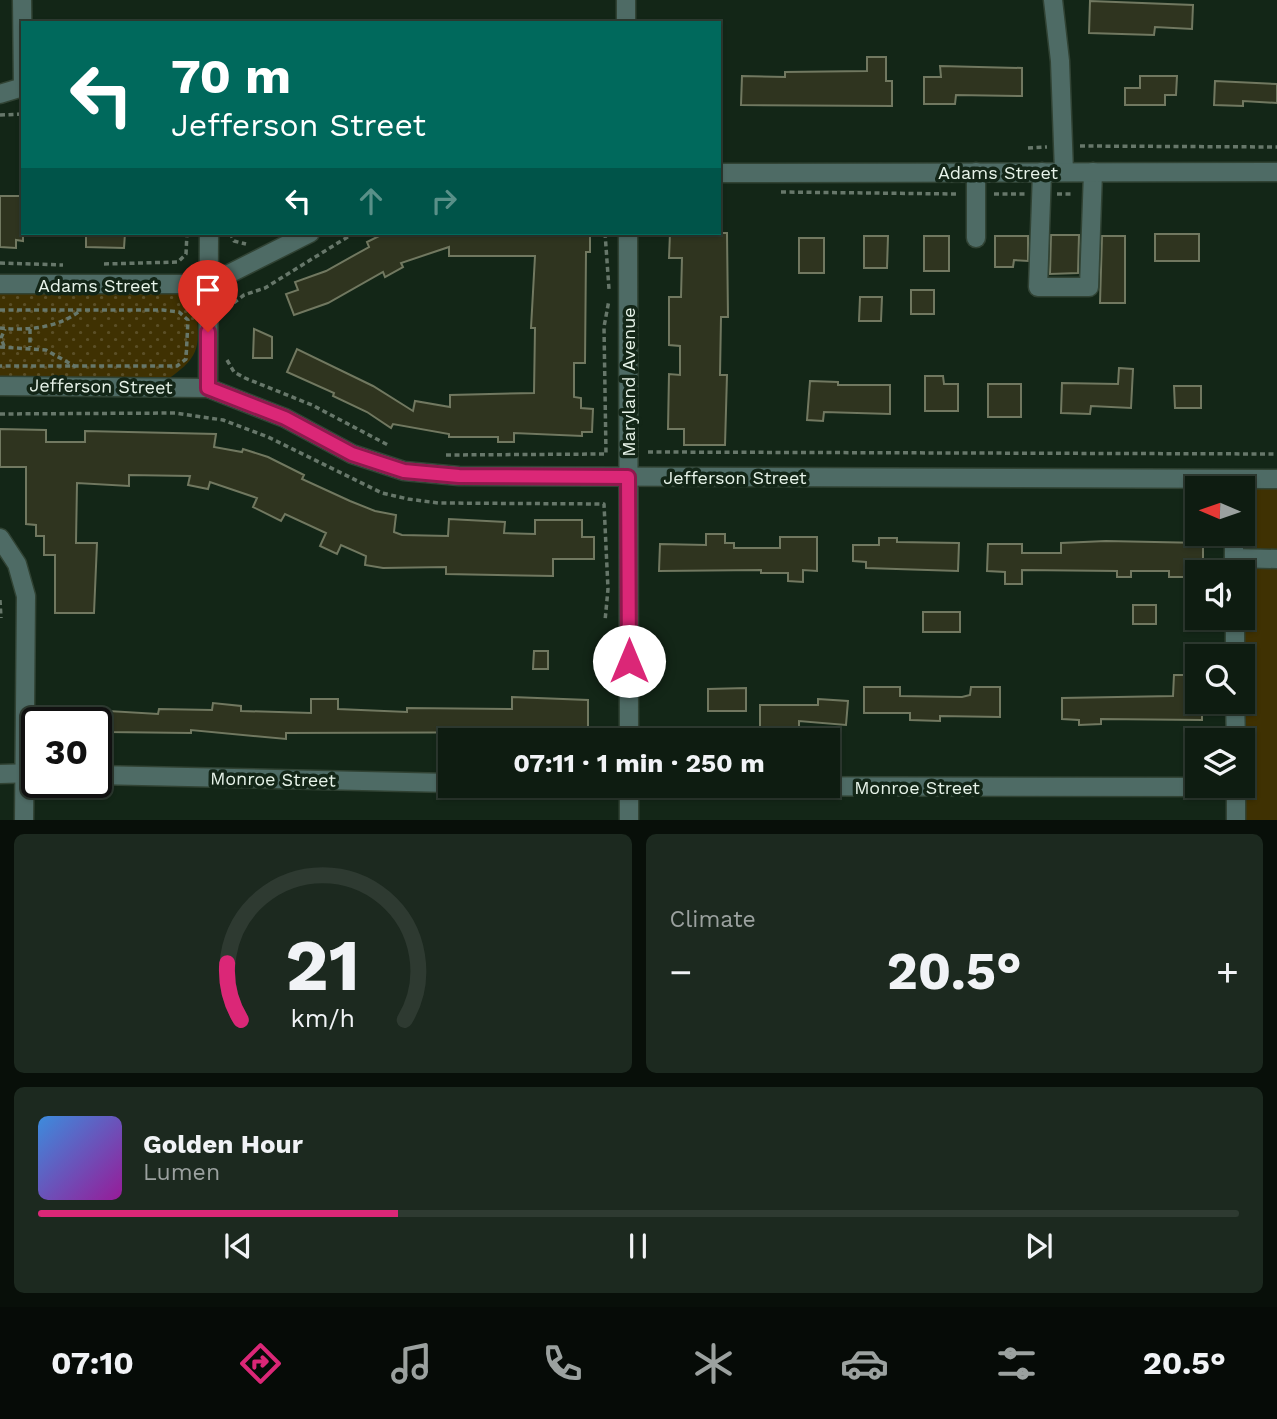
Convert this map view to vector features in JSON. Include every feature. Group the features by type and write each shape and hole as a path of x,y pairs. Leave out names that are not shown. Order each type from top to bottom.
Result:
{"street":[{"path":"22,0 22,21"},
{"path":"626,0 626,21"},
{"path":"1053,0 1060,61 1064,172"},
{"path":"0,94 21,88"},
{"path":"976,172 976,238"},
{"path":"1042,172 1038,287 1089,287 1093,172"},
{"name":"Adams Street","path":"721,173 1277,172"},
{"path":"208,388 209,235"},
{"name":"Adams Street","path":"0,284 209,284 306,235"},
{"name":"Maryland Avenue","path":"628,235 629,728"},
{"name":"Jefferson Street","path":"0,386 208,388 285,418 352,454 404,471 459,476 1185,483"},
{"name":"Jefferson Street","path":"1255,482 1277,479"},
{"path":"0,538 17,564 26,596 29,707"},
{"path":"1255,562 1277,559"},
{"path":"0,774 21,773"},
{"name":"Monroe Street","path":"112,775 438,783"},
{"name":"Monroe Street","path":"840,787 1185,786"},
{"path":"24,820 27,798"},
{"path":"629,798 629,820"},
{"path":"1236,798 1236,820"}],"path":[{"path":"0,115 21,114"},
{"path":"1028,148 1277,147"},
{"path":"776,191 792,195 1092,193"},
{"path":"93,265 178,262 186,254 187,235"},
{"path":"231,235 234,241 250,244"},
{"path":"226,310 237,298 265,288 351,235"},
{"path":"440,455 606,454 604,327 610,293 606,281 606,235"},
{"path":"0,263 60,264 72,269"},
{"path":"0,310 179,312 188,320 186,359 177,366 0,366"},
{"path":"76,367 68,360 30,347 2,346 1,338 2,329 30,329 74,316 81,310"},
{"path":"30,329 30,347"},
{"path":"227,350 227,363 234,372 312,405 398,450"},
{"path":"0,414 175,413 223,419 268,437 382,493 408,499 438,503 604,504 607,589 605,621"},
{"path":"648,454 1277,454"},
{"path":"0,600 1,618"}],"shaded area":[{"path":"179,288 196,305 198,340 188,363 168,379 0,381 0,291"},
{"path":"1255,479 1277,479 1277,820 1235,820 1240,798 1255,798 1255,728 1242,728 1242,714 1255,714 1255,644 1242,644 1242,630 1255,630 1255,560 1242,560 1242,546 1255,546"}],"building":[{"path":"1090,1 1193,5 1192,29 1155,27 1154,35 1089,33"},
{"path":"867,57 886,57 886,81 892,81 892,106 741,105 742,76 785,77 785,72 867,71"},
{"path":"940,66 1022,68 1022,96 956,95 955,104 924,104 924,77 941,77"},
{"path":"1140,76 1177,76 1176,95 1165,95 1165,105 1125,105 1125,88 1140,88"},
{"path":"1215,81 1277,84 1277,103 1243,101 1243,106 1214,105"},
{"path":"0,196 21,196 23,241 16,240 16,248 0,247"},
{"path":"727,233 728,317 721,317 720,375 727,375 725,445 684,445 684,429 668,429 669,374 680,375 680,346 669,345 669,297 681,297 682,258 669,258 670,235"},
{"path":"1155,234 1199,234 1199,261 1155,261"},
{"path":"86,235 125,235 124,248 86,247"},
{"path":"381,235 590,235 590,252 586,252 585,363 574,363 574,397 581,398 581,408 593,409 592,432 582,432 582,436 514,433 514,442 498,442 498,437 449,437 449,434 393,424 391,428 367,412 333,396 334,393 287,372 297,349 373,386 413,411 415,401 450,407 450,395 534,393 535,328 531,328 535,256 449,256 449,247 401,263 403,267 385,277 383,272 328,303 294,315 286,294 298,290 295,282 326,271 369,247 367,242"},
{"path":"1051,235 1079,235 1078,273 1050,274"},
{"path":"864,236 888,236 887,268 864,268"},
{"path":"924,236 949,236 949,271 924,271"},
{"path":"995,236 1028,236 1028,261 1014,260 1013,267 995,267"},
{"path":"1102,236 1125,236 1125,303 1100,303"},
{"path":"799,238 824,238 824,273 799,273"},
{"path":"911,290 934,290 934,314 911,314"},
{"path":"860,297 882,297 881,321 859,321"},
{"path":"254,329 272,337 272,358 253,358"},
{"path":"1119,368 1133,369 1131,408 1091,406 1090,414 1061,413 1062,383 1118,384"},
{"path":"925,376 943,376 944,384 958,384 958,411 925,411"},
{"path":"810,381 838,382 838,385 890,385 890,414 824,412 823,421 807,420"},
{"path":"988,384 1021,384 1021,417 988,417"},
{"path":"1174,386 1201,386 1201,408 1175,408"},
{"path":"0,429 46,430 46,442 85,442 85,431 216,434 214,447 242,452 243,449 268,457 304,475 302,479 350,501 375,511 396,515 394,532 402,535 448,536 449,519 505,522 504,533 535,534 535,520 582,520 582,537 594,537 594,559 553,559 553,576 446,574 446,567 383,568 365,565 366,556 341,545 337,554 320,546 326,533 285,514 281,521 253,507 257,498 210,482 208,489 188,485 190,476 129,475 129,486 77,483 76,543 97,543 94,613 55,613 55,555 44,555 44,536 36,536 36,525 26,524 26,467 0,467"},
{"path":"706,534 725,534 725,543 734,543 734,548 780,548 780,537 817,537 817,571 803,570 803,582 788,581 788,573 761,573 761,570 659,571 660,544 706,545"},
{"path":"879,538 897,538 897,542 959,543 958,571 866,568 866,562 853,561 853,545 879,545"},
{"path":"1061,543 1185,543 1185,546 1203,546 1203,560 1185,560 1185,577 1169,577 1169,571 1131,571 1131,577 1117,577 1117,571 1022,570 1022,584 1005,584 1005,572 987,571 988,544 1022,544 1022,553 1061,553"},
{"path":"1133,605 1156,605 1156,624 1133,624"},
{"path":"923,612 960,612 960,632 923,632"},
{"path":"534,651 548,651 548,669 533,669"},
{"path":"1174,675 1185,675 1185,714 1202,714 1202,720 1101,719 1101,724 1079,725 1079,720 1062,719 1062,698 1173,696"},
{"path":"864,687 900,687 900,696 962,697 970,695 971,687 1000,687 1000,717 940,716 940,721 910,720 910,713 864,713"},
{"path":"746,688 746,711 708,711 708,689"},
{"path":"512,697 588,700 588,728 438,728 438,732 286,733 286,739 191,730 191,733 112,732 112,711 158,714 159,709 212,710 213,703 241,706 241,711 311,713 311,699 338,699 338,709 407,712 407,708 512,709"},
{"path":"818,699 848,701 846,725 799,721 799,728 760,728 760,705 818,705"}],"route":[{"path":"208,332 208,388 285,418 352,454 404,471 459,476 628,477 629,661"}]}
